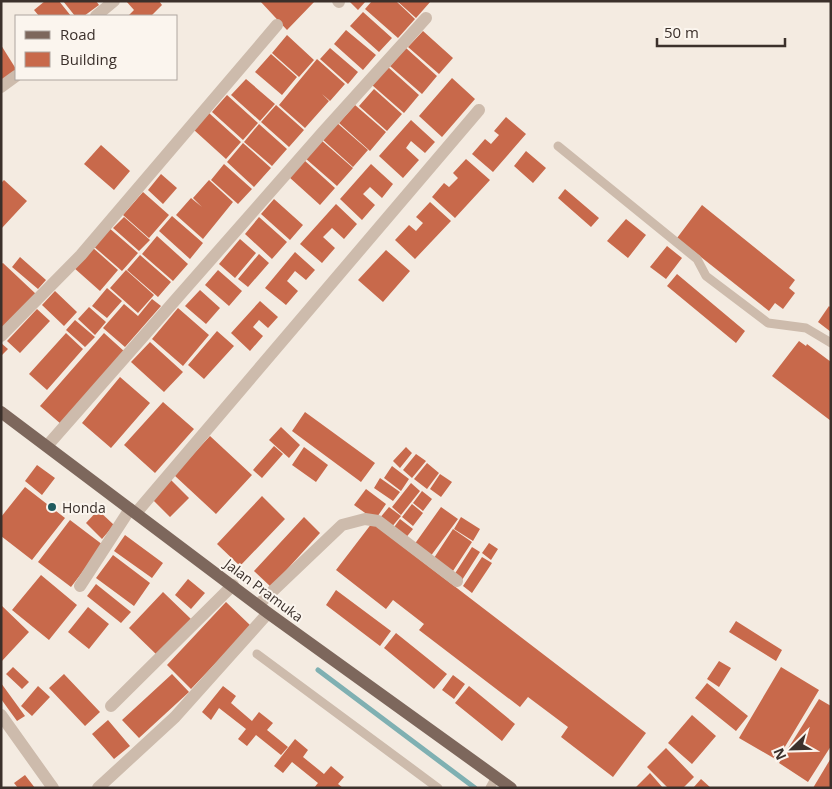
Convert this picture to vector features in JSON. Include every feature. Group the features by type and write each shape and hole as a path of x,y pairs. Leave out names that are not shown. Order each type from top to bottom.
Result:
{"main road":[{"name":"Jalan Pramuka","path":"1,412 493,782 512,788"}],"street":[{"path":"97,15 114,1"},
{"path":"46,446 426,18"},
{"path":"1,336 82,255 277,25"},
{"path":"1,87 15,77"},
{"path":"80,586 133,511 479,110"},
{"path":"98,788 175,717 263,609 342,525 365,519 378,521 456,581"},
{"path":"111,706 233,586"},
{"path":"1,715 53,788"}],"lane":[{"path":"558,146 697,259 706,276 768,323 806,328 831,343"},
{"path":"257,654 438,788"}],"building":[{"path":"45,1 59,1 70,15 38,15 34,10"},
{"path":"63,1 96,1 99,5 85,15 74,15"},
{"path":"126,1 159,1 162,5 152,15 129,15 134,10"},
{"path":"260,1 315,1 287,30"},
{"path":"349,1 366,1 358,10"},
{"path":"372,1 396,1 415,19 398,38 365,9"},
{"path":"397,1 431,1 416,18"},
{"path":"363,12 392,38 379,52 350,26"},
{"path":"346,30 376,55 363,70 334,44"},
{"path":"423,31 453,58 439,74 408,47"},
{"path":"287,35 314,60 299,77 272,53"},
{"path":"1,45 15,67 15,76 1,84"},
{"path":"330,48 358,72 348,84 320,59"},
{"path":"406,48 437,76 422,94 390,66"},
{"path":"271,54 297,77 282,95 255,72"},
{"path":"317,59 345,84 330,101 322,94 329,101 305,128 279,105"},
{"path":"388,67 419,95 404,113 372,85"},
{"path":"452,78 475,99 442,137 419,116"},
{"path":"246,79 275,104 260,121 231,95"},
{"path":"374,89 402,114 387,131 359,106"},
{"path":"227,95 258,123 243,140 212,112"},
{"path":"276,105 304,130 289,147 261,122"},
{"path":"355,105 386,132 370,151 339,123"},
{"path":"209,113 241,142 226,159 194,130"},
{"path":"506,117 526,134 493,172 472,154 485,139 491,144 499,135 494,131"},
{"path":"411,120 435,142 425,153 411,141 406,148 419,160 403,178 379,156"},
{"path":"336,122 368,150 353,167 322,139"},
{"path":"259,124 287,149 272,166 244,142"},
{"path":"321,140 353,168 337,186 305,158"},
{"path":"243,143 271,168 254,187 227,162"},
{"path":"101,145 130,171 114,190 84,164"},
{"path":"526,151 546,168 533,183 514,166"},
{"path":"466,159 490,180 455,218 432,197 444,183 449,187 458,178 453,173"},
{"path":"304,160 335,188 320,205 289,177"},
{"path":"224,164 252,189 238,204 211,180"},
{"path":"371,164 393,184 382,198 370,187 363,194 375,205 362,220 340,199"},
{"path":"161,174 177,188 163,204 148,190"},
{"path":"4,180 27,201 1,229 1,183"},
{"path":"209,180 233,202 203,239 176,215 191,198 202,207 193,198"},
{"path":"565,189 599,218 591,227 558,198"},
{"path":"143,192 169,215 149,238 123,215"},
{"path":"274,199 303,225 290,240 261,214"},
{"path":"430,202 451,221 415,259 395,240 409,225 416,231 423,223 416,217"},
{"path":"336,204 357,224 344,239 332,228 323,237 335,248 322,263 300,244"},
{"path":"702,205 795,280 789,288 795,293 783,309 775,303 769,311 677,238"},
{"path":"172,216 203,243 190,259 159,231"},
{"path":"124,217 150,240 139,251 113,228"},
{"path":"259,217 287,242 272,259 245,234"},
{"path":"626,219 646,235 628,258 607,241"},
{"path":"108,227 138,253 122,271 92,245"},
{"path":"157,236 188,264 173,281 142,254"},
{"path":"240,239 256,253 235,278 219,264"},
{"path":"667,246 682,258 666,279 650,267"},
{"path":"92,247 118,270 100,291 73,267"},
{"path":"386,250 410,271 383,302 358,280"},
{"path":"295,252 315,270 306,280 295,271 287,281 298,291 286,305 265,288"},
{"path":"259,254 269,263 248,287 238,279"},
{"path":"140,255 171,282 158,297 127,270"},
{"path":"20,257 46,280 38,289 12,267"},
{"path":"3,263 37,295 1,333 1,264"},
{"path":"126,270 154,295 138,313 110,288"},
{"path":"218,270 242,291 229,306 205,285"},
{"path":"677,274 745,331 736,343 667,286"},
{"path":"107,288 122,301 107,318 92,306"},
{"path":"200,290 220,308 206,324 185,306"},
{"path":"55,291 77,312 64,326 42,305"},
{"path":"152,299 161,306 125,347 103,328 124,304 138,316"},
{"path":"260,301 278,317 268,328 259,320 253,327 263,336 250,351 231,333"},
{"path":"829,306 831,308 831,332 818,322"},
{"path":"89,307 106,322 95,335 78,319"},
{"path":"178,308 209,335 183,366 152,339"},
{"path":"37,309 50,321 20,353 7,341"},
{"path":"75,320 95,337 85,347 66,330"},
{"path":"217,331 234,346 204,379 188,365"},
{"path":"66,333 83,349 47,390 29,374"},
{"path":"104,333 125,352 61,424 40,406"},
{"path":"799,341 806,346 807,344 831,362 831,421 772,376"},
{"path":"150,342 183,372 164,392 131,362"},
{"path":"1,343 8,349 1,356"},
{"path":"120,377 150,403 111,448 82,423"},
{"path":"163,402 194,429 155,473 124,445"},
{"path":"305,412 375,463 361,482 292,431"},
{"path":"281,427 300,445 289,458 269,440"},
{"path":"210,436 252,475 216,514 174,475"},
{"path":"274,446 283,454 262,478 253,470"},
{"path":"304,447 328,465 316,482 292,465"},
{"path":"406,447 412,453 400,468 393,461"},
{"path":"416,454 426,461 412,478 403,470"},
{"path":"427,463 439,473 427,489 414,479"},
{"path":"37,465 55,478 42,495 25,481"},
{"path":"392,466 409,479 401,491 384,478"},
{"path":"440,474 452,482 441,497 430,489"},
{"path":"380,478 400,492 393,501 374,488"},
{"path":"171,480 189,498 170,517 152,499"},
{"path":"411,483 420,491 401,515 392,507"},
{"path":"25,487 65,518 32,560 1,536 1,517"},
{"path":"366,489 386,504 375,520 354,505"},
{"path":"422,491 432,499 423,511 413,503"},
{"path":"262,496 285,519 240,566 217,544"},
{"path":"412,504 423,513 413,526 402,517"},
{"path":"389,507 401,516 390,529 379,519"},
{"path":"441,507 458,519 430,557 414,545"},
{"path":"98,510 114,525 102,539 86,523"},
{"path":"304,517 320,533 271,587 254,571"},
{"path":"461,517 480,529 473,541 454,529"},
{"path":"400,519 413,529 404,540 392,530"},
{"path":"70,520 103,545 71,587 38,562"},
{"path":"372,523 646,733 613,777 561,737 568,727 528,697 520,707 419,630 424,624 393,600 386,609 336,570"},
{"path":"453,529 472,542 453,571 434,558"},
{"path":"125,535 163,563 152,578 114,551"},
{"path":"489,543 498,549 491,560 482,553"},
{"path":"472,547 480,552 462,580 454,575"},
{"path":"113,555 150,583 134,606 96,578"},
{"path":"482,557 492,563 472,593 463,586"},
{"path":"41,575 77,605 49,640 12,610"},
{"path":"188,579 205,593 191,609 175,595"},
{"path":"96,584 131,612 121,623 87,596"},
{"path":"336,590 391,631 380,646 326,605"},
{"path":"163,592 191,619 157,655 129,628"},
{"path":"226,602 251,626 191,689 167,665"},
{"path":"1,605 29,632 1,662"},
{"path":"88,607 109,624 89,649 68,632"},
{"path":"736,621 782,650 776,661 729,632"},
{"path":"396,633 447,674 434,689 384,648"},
{"path":"719,661 731,668 719,687 707,679"},
{"path":"13,667 29,682 22,689 6,674"},
{"path":"781,667 819,690 777,760 739,738"},
{"path":"64,674 100,712 85,726 49,688"},
{"path":"172,674 189,692 139,738 122,720"},
{"path":"453,675 465,684 454,699 442,690"},
{"path":"1,683 25,716 17,721 1,699"},
{"path":"707,683 748,716 736,731 695,698"},
{"path":"38,686 50,697 32,716 21,706"},
{"path":"223,686 236,696 231,703 252,721 259,712 273,723 267,730 288,747 281,755 256,735 247,746 238,739 246,729 219,708 211,720 202,712"},
{"path":"469,686 515,724 502,741 455,703"},
{"path":"819,699 831,706 831,746 808,782 779,763"},
{"path":"692,715 716,736 692,764 668,743"},
{"path":"108,720 130,746 114,759 92,734"},
{"path":"295,739 308,750 303,757 324,774 331,766 344,777 338,784 343,788 314,788 318,783 292,762 283,773 274,766"},
{"path":"666,748 694,777 683,788 668,788 647,767"},
{"path":"831,758 831,788 813,788"},
{"path":"650,773 663,788 635,788"},
{"path":"25,775 35,788 18,788 14,783"},
{"path":"701,779 711,788 693,788"}],"waterway":[{"path":"318,670 475,788"}],"place":[{"name":"Honda","path":"52,507"}]}
